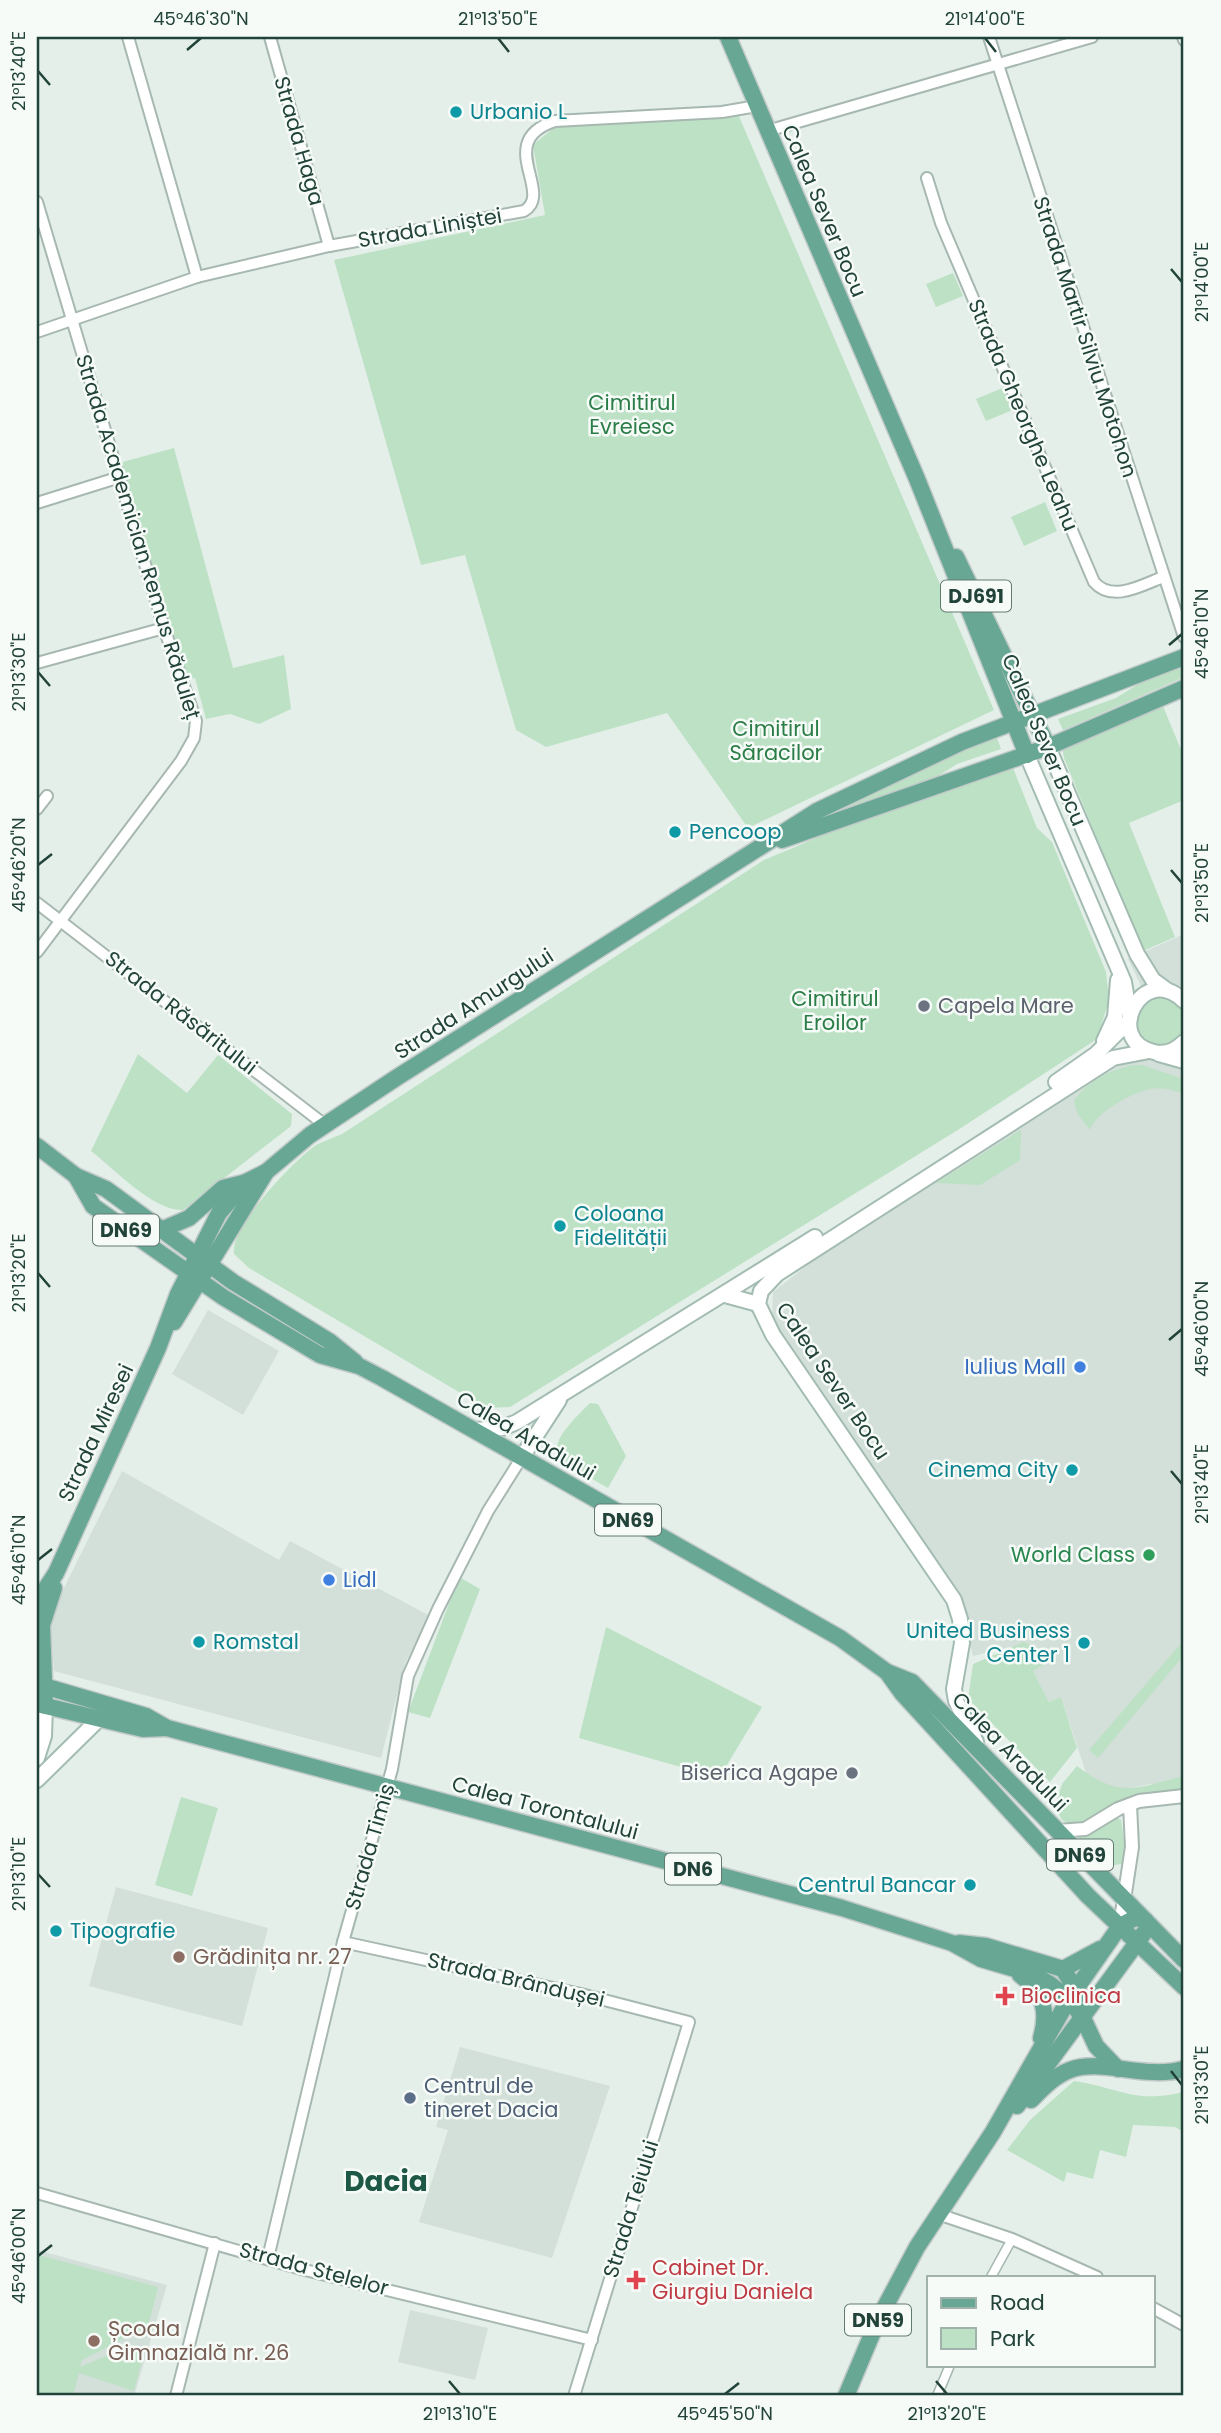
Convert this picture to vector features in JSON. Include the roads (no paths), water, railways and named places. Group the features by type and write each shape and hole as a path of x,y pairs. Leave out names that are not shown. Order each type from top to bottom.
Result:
{"main road":[{"name":"Calea Sever Bocu","path":"728,37 917,479 1027,755 1118,966 1128,995 1129,1019"},
{"name":"Calea Sever Bocu","path":"917,479 1033,714 1137,954 1153,980 1169,991"},
{"name":"Strada Amurgului","path":"203,1261 219,1213 246,1182 266,1172 325,1125 708,877 843,797 929,756 1013,721 1184,657"},
{"name":"Strada Amurgului","path":"708,877 782,840 1027,755 1184,688"},
{"path":"1096,1054 1115,1017 1118,966"},
{"path":"475,1430 508,1426 725,1294 1096,1054 1129,1019 1135,1003 1143,996 1152,991 1169,991"},
{"name":"DJ691","path":"1169,991 1184,1001"},
{"name":"DJ691","path":"1129,1019 1135,1039 1152,1052"},
{"name":"Calea Sever Bocu","path":"984,1754 972,1737 956,1701 954,1689 962,1643 960,1619 954,1600 769,1329 758,1304 761,1291 777,1274 828,1239 1096,1068 1127,1053 1171,1051 1184,1042"},
{"path":"1152,1052 1184,1061"},
{"name":"Calea Aradului","path":"37,1146 76,1176 106,1189 203,1261 329,1341 359,1366 840,1638 887,1672 912,1682 1184,1960"},
{"name":"Strada Amurgului","path":"203,1261 266,1172"},
{"name":"Calea Aradului","path":"76,1176 93,1206 194,1278 288,1338 320,1355 359,1366"},
{"path":"161,1230 189,1218 223,1188 246,1182"},
{"name":"Strada Miresei","path":"37,1602 56,1573 158,1348 203,1261"},
{"path":"725,1294 758,1304"},
{"path":"522,1457 567,1391"},
{"name":"Strada Miresei","path":"41,1705 42,1625 56,1573"},
{"name":"Calea Aradului","path":"887,1672 902,1693 989,1789 1120,1926 1184,1987"},
{"name":"Calea Torontalului","path":"40,1685 146,1716 167,1728 387,1789 842,1908 952,1943 981,1959 1035,1975 1073,1994"},
{"path":"37,1758 45,1727 41,1705"},
{"name":"Calea Torontalului","path":"41,1705 143,1729 167,1728"},
{"path":"37,1780 99,1719"},
{"path":"1073,1994 1120,1926 1135,1918 1145,1920 1145,1931 1139,1942 1083,2018"},
{"name":"Calea Torontalului","path":"952,1943 986,1946 1063,1969"},
{"path":"1105,1946 1063,1969 1096,2046 1118,2069"},
{"name":"DN6","path":"1006,1967 1032,1985 1043,2001 1044,2024 1038,2049"},
{"name":"DN59","path":"846,2396 888,2299 938,2214 993,2132 1038,2049 1073,1994"},
{"name":"DN59","path":"993,2132 1013,2112 1083,2018"},
{"path":"1013,2112 1069,2070 1095,2067 1154,2074 1184,2069"}],"street":[{"path":"128,37 197,277"},
{"name":"Strada Haga","path":"270,37 329,246"},
{"name":"Strada Martir Silviu Motohon","path":"989,37 1184,637"},
{"path":"767,131 1092,37"},
{"name":"Strada Liniștei","path":"37,332 197,277 329,246 524,211 533,203 534,195 525,149 533,135 555,121 722,112 757,106"},
{"name":"Strada Gheorghe Leahu","path":"928,178 941,223 1094,582 1099,589 1120,592 1163,577"},
{"name":"Strada Academician Remus Răduleț","path":"37,202 164,628 196,720 194,738 37,952"},
{"path":"37,503 120,477"},
{"path":"37,663 164,628"},
{"path":"37,809 47,796"},
{"name":"Strada Răsăritului","path":"37,903 325,1125"},
{"name":"Strada Timiș","path":"268,2258 343,1942 387,1789 408,1676 488,1511 522,1457"},
{"path":"1057,1831 1086,1829 1130,1805 1148,1799 1184,1796"},
{"path":"1120,1926 1132,1847 1130,1805"},
{"name":"Strada Brândușei","path":"343,1942 590,1996 689,2022"},
{"name":"Strada Teiului","path":"574,2396 689,2022"},
{"name":"Strada Stelelor","path":"37,2193 305,2270 592,2340"},
{"path":"938,2214 1012,2239 1095,2276"},
{"path":"992,2276 1012,2239"},
{"path":"176,2396 215,2243"},
{"path":"1154,2309 1184,2325"},
{"path":"937,2396 950,2366"}],"place":[{"name":"Urbanio L","path":"456,112"},
{"name":"Pencoop","path":"675,832"},
{"name":"Capela Mare","path":"924,1006"},
{"name":"Coloana Fidelității","path":"560,1226"},
{"name":"Iulius Mall","path":"1080,1367"},
{"name":"Cinema City","path":"1072,1470"},
{"name":"World Class","path":"1149,1555"},
{"name":"Lidl","path":"329,1580"},
{"name":"Romstal","path":"199,1642"},
{"name":"United Business Center 1","path":"1084,1643"},
{"name":"Biserica Agape","path":"852,1773"},
{"name":"Centrul Bancar","path":"970,1885"},
{"name":"Tipografie","path":"56,1931"},
{"name":"Grădinița nr. 27","path":"179,1957"},
{"name":"Bioclinica","path":"1005,1996"},
{"name":"Centrul de tineret Dacia","path":"410,2098"},
{"name":"Cabinet Dr. Giurgiu Daniela","path":"636,2280"},
{"name":"Școala Gimnazială nr. 26","path":"94,2341"}],"district":[{"name":"Dacia","path":"386,2181"}],"park label":[{"name":"Cimitirul Evreiesc","path":"632,415"},
{"name":"Cimitirul Săracilor","path":"776,741"},
{"name":"Cimitirul Eroilor","path":"835,1011"}]}
